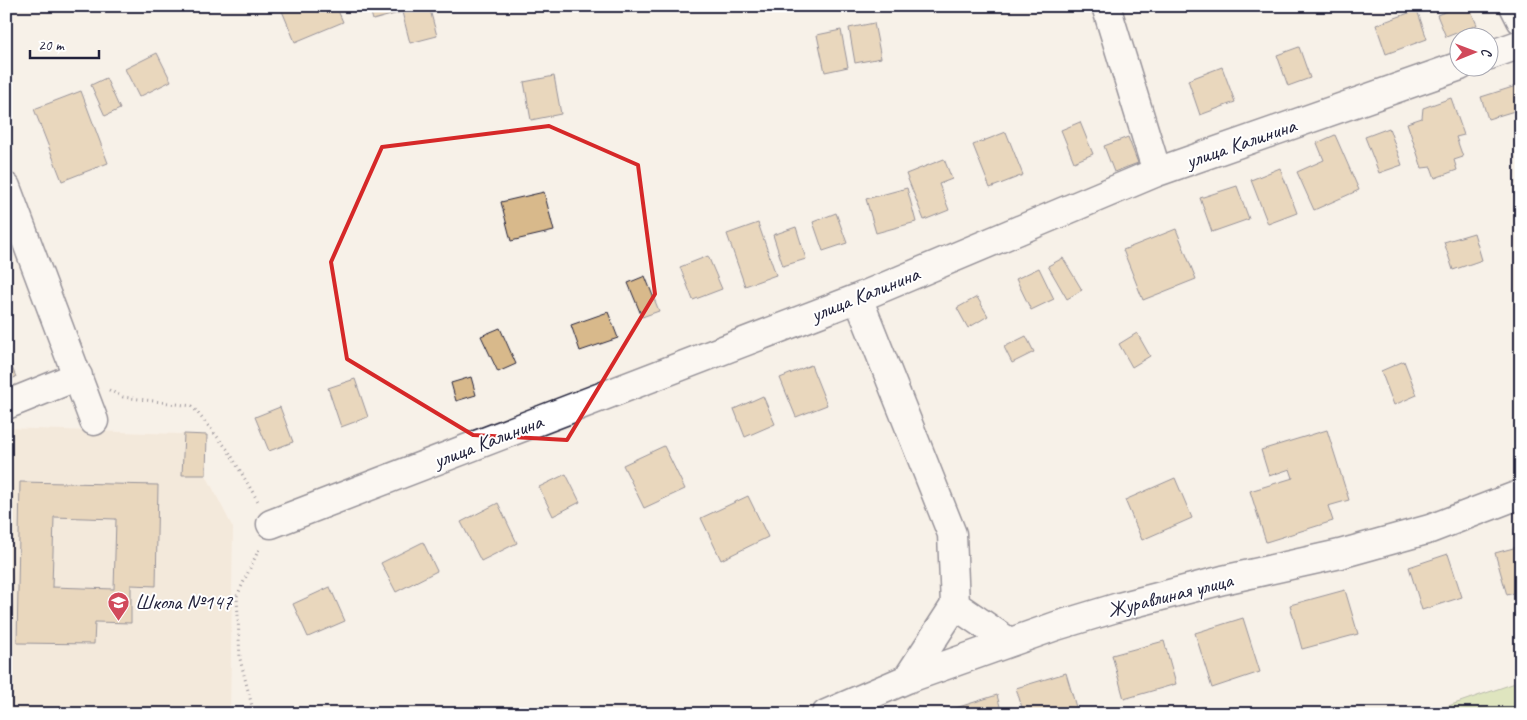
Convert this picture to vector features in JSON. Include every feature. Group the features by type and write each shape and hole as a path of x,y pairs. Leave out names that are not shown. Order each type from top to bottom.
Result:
{"street":[{"path":"1106,6 1157,172"},
{"path":"1514,6 1521,20"},
{"path":"1500,51 1521,44"},
{"name":"улица Калинина","path":"271,524 858,298 1157,172 1450,69"},
{"path":"6,187 94,420"},
{"path":"858,298 952,534 955,605 907,679"},
{"path":"6,405 78,376"},
{"name":"Журавлиная улица","path":"826,714 907,679 1009,642 1119,607 1223,580 1340,554 1430,530 1521,494"},
{"path":"955,605 1009,642"}],"path":[{"path":"78,376 123,397 192,406 228,450 271,524 237,596 240,659 254,714"}],"highlighted area":[{"path":"549,126 638,165 655,294 567,440 473,435 347,359 331,262 382,147"}],"shaded area":[{"name":"Школа №147","path":"6,428 207,435 206,475 233,528 230,714 6,714"}],"green space":[{"path":"1521,681 1521,714 1425,714"}],"building":[{"path":"280,6 336,6 343,22 295,42"},
{"path":"369,6 429,6 437,36 410,43 402,12 373,20"},
{"path":"1460,6 1469,6 1477,25 1469,28 1450,28 1450,35 1446,37 1437,15"},
{"path":"1417,10 1427,39 1386,54 1376,25"},
{"path":"874,23 881,58 855,63 849,28"},
{"path":"841,30 848,67 825,72 817,35"},
{"path":"1299,47 1310,78 1288,86 1277,55"},
{"path":"157,53 171,81 139,97 125,69"},
{"path":"1222,67 1235,102 1200,115 1188,80"},
{"path":"554,76 561,114 531,120 524,82"},
{"path":"106,78 120,109 105,116 91,85"},
{"path":"1516,86 1521,100 1521,109 1488,119 1481,97"},
{"path":"81,91 108,163 62,181 34,109"},
{"path":"1451,98 1464,135 1456,137 1463,157 1454,160 1457,170 1435,178 1431,167 1422,168 1407,123 1422,118 1423,108"},
{"path":"1080,122 1093,154 1074,162 1061,130"},
{"path":"1389,128 1402,165 1379,173 1365,137"},
{"path":"1006,132 1023,175 990,188 973,145"},
{"path":"1335,135 1359,190 1314,210 1297,172 1324,160 1317,143"},
{"path":"1128,137 1138,163 1114,172 1104,146"},
{"path":"944,159 952,179 939,184 949,210 924,220 906,174"},
{"path":"1280,168 1297,213 1268,224 1251,180"},
{"path":"1237,186 1249,219 1212,232 1200,198"},
{"path":"907,188 916,222 876,233 866,199"},
{"path":"544,192 554,231 511,241 501,202"},
{"path":"836,213 847,243 823,251 813,222"},
{"path":"758,223 776,275 745,286 727,234"},
{"path":"796,227 806,259 783,266 773,235"},
{"path":"1176,229 1196,279 1143,300 1123,250"},
{"path":"1474,233 1482,260 1453,270 1444,242"},
{"path":"708,256 722,289 693,300 680,267"},
{"path":"1063,258 1082,290 1067,299 1048,266"},
{"path":"1039,268 1054,299 1031,310 1016,279"},
{"path":"645,276 659,311 642,317 628,283"},
{"path":"977,297 988,316 968,328 957,308"},
{"path":"608,312 618,338 580,351 571,325"},
{"path":"500,328 516,364 498,372 481,336"},
{"path":"1137,333 1150,356 1132,367 1119,344"},
{"path":"1026,336 1034,352 1012,363 1004,347"},
{"path":"6,353 16,377 6,381"},
{"path":"1404,361 1417,395 1394,405 1381,371"},
{"path":"811,365 827,405 796,417 780,378"},
{"path":"471,377 476,395 456,401 451,383"},
{"path":"355,379 368,417 341,427 328,388"},
{"path":"763,396 775,424 745,437 734,409"},
{"path":"280,407 293,442 269,451 255,417"},
{"path":"1327,430 1349,500 1328,506 1333,521 1266,542 1250,491 1293,478 1290,469 1269,476 1261,450"},
{"path":"184,434 207,435 206,475 182,475"},
{"path":"664,446 685,489 644,508 623,465"},
{"path":"566,474 580,502 553,516 539,487"},
{"path":"1175,478 1192,518 1142,540 1125,500"},
{"path":"20,482 158,485 156,586 131,585 131,623 95,622 94,644 17,643","holes":["54,517 116,519 114,589 52,587"]},
{"path":"748,496 768,537 721,560 701,518"},
{"path":"498,503 517,543 481,561 461,522"},
{"path":"423,542 437,571 396,592 381,563"},
{"path":"1521,546 1521,591 1507,595 1495,553"},
{"path":"1448,554 1462,597 1422,610 1409,567"},
{"path":"330,587 345,621 308,637 293,604"},
{"path":"1345,590 1358,634 1302,649 1290,605"},
{"path":"1243,618 1260,672 1212,688 1195,633"},
{"path":"1164,641 1176,684 1124,699 1112,655"},
{"path":"1066,673 1078,714 1024,714 1016,688"},
{"path":"997,695 1002,714 943,714 943,712"}],"place":[{"name":"Школа №147","path":"119,621"}]}
